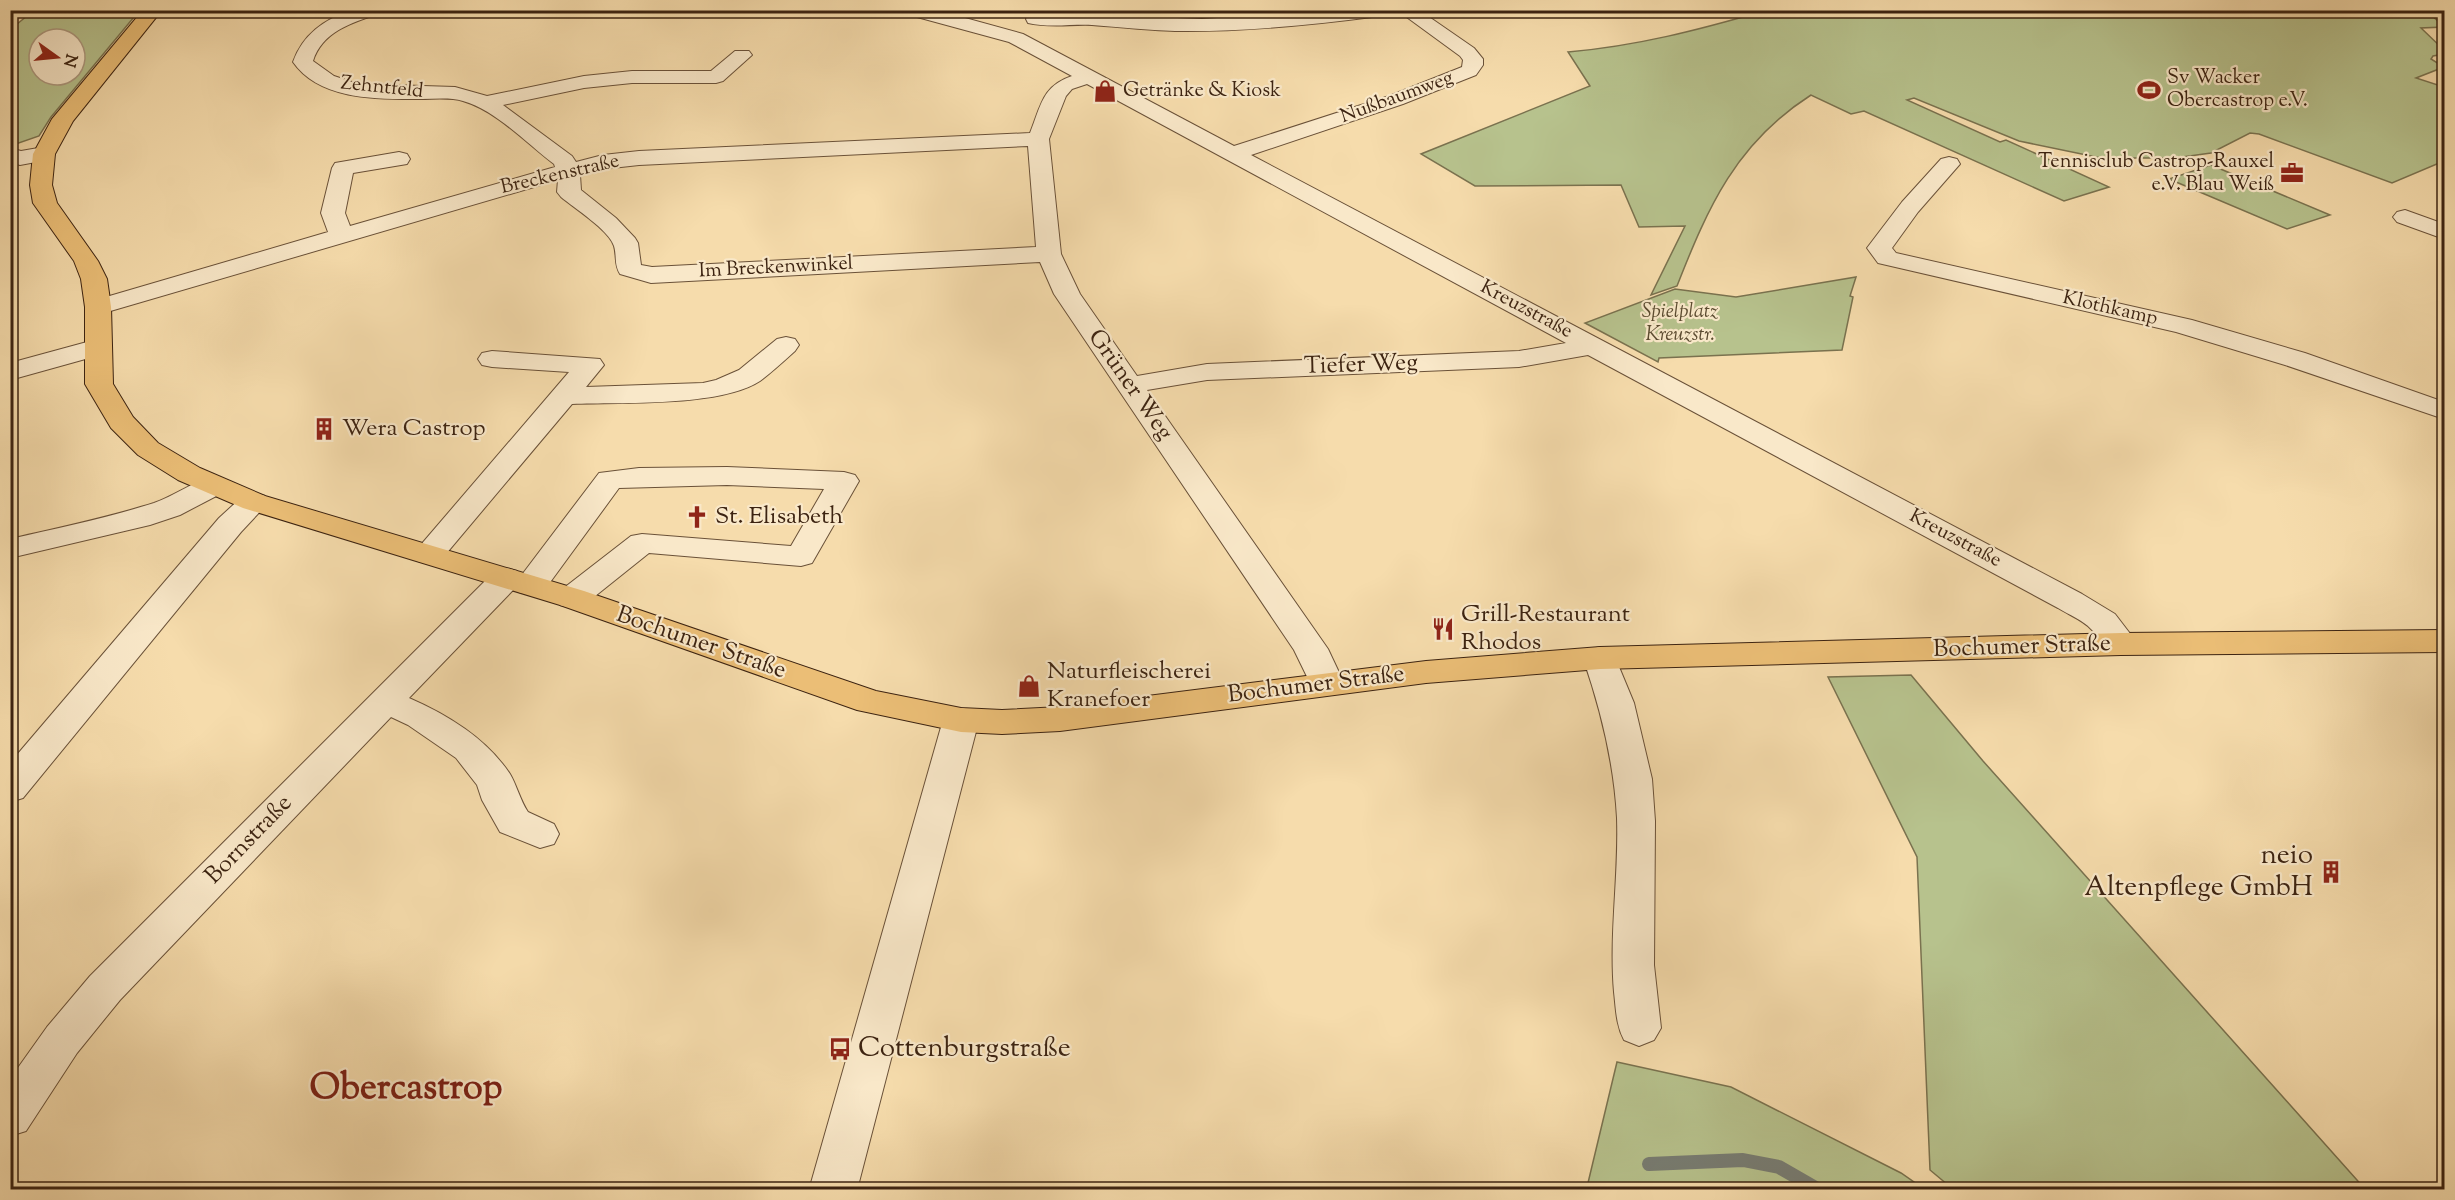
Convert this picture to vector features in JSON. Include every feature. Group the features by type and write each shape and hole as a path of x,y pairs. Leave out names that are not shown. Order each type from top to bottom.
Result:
{"main road":[{"name":"Bochumer Straße","path":"153,10 63,119 44,154 41,185 45,202 56,221 86,261 94,279 98,307 99,384 121,422 148,449 213,486 254,502 572,598 870,702 962,720 1002,722 1060,719 1326,683 1426,672 1600,658 2121,644 2445,641"}],"street":[{"name":"Zehntfeld","path":"371,10 326,21 321,33 304,54 303,62 309,70 319,77 346,87 369,91 459,94 485,103 564,161 567,171"},
{"name":"Kreuzstraße","path":"913,10 1016,38 2070,601 2103,621 2121,644"},
{"path":"1016,38 1031,29 1033,15 1174,25 1259,25 1380,10"},
{"name":"Nußbaumweg","path":"1234,153 1396,100 1469,71 1473,65 1473,59 1467,52 1406,10"},
{"path":"485,103 584,82 632,77 716,77 742,55"},
{"name":"Grüner Weg","path":"1089,77 1065,85 1056,94 1038,139 1049,254 1067,294 1311,649 1326,683"},
{"name":"Breckenstraße","path":"98,307 341,234 603,162 639,158 1038,139"},
{"path":"10,156 20,158 44,154"},
{"path":"341,234 333,213 343,168 399,159"},
{"name":"Klothkamp","path":"1949,164 1910,207 1879,249 1887,258 2183,326 2295,359 2445,411"},
{"name":"Im Breckenwinkel","path":"567,171 569,192 608,223 626,243 629,269 643,274 1049,254"},
{"path":"2405,217 2445,232"},
{"path":"564,396 702,391 725,386 749,376 786,345"},
{"name":"Tiefer Weg","path":"1130,385 1207,372 1519,359 1592,345"},
{"path":"10,372 98,348"},
{"path":"429,554 590,365 492,359"},
{"name":"Bornstraße","path":"10,1117 62,1040 105,988 385,701 519,582 610,479 676,475 771,476 844,482 801,556 642,543 572,598"},
{"path":"10,549 139,518 169,508 213,486"},
{"path":"10,789 230,525 254,502"},
{"path":"1600,658 1616,703 1633,779 1636,821 1633,965 1638,1028"},
{"path":"385,701 421,717 468,749 495,781 501,800 514,822 540,834"},
{"path":"833,1190 962,720"}],"green space":[{"path":"2426,10 2444,27 2421,28 2444,50 2444,54 2433,56 2431,59 2444,67 2416,78 2444,87 2444,161 2392,183 2259,134 2250,133 2211,153 2175,158 2101,158 2019,141 1914,98 1907,100 2000,142 2006,140 2109,187 2064,201 1864,111 1851,114 1811,95 1763,134 1727,179 1700,230 1677,286 1651,295 1685,226 1639,227 1621,185 1475,186 1421,154 1590,86 1568,52 1618,46 1667,36 1764,11"},
{"path":"33,11 139,11 87,74 87,27 27,27 27,87 76,87 51,117 39,136 10,144 11,29"},
{"path":"2211,165 2330,215 2287,229 2169,179"},
{"name":"Spielplatz Kreuzstr.","path":"1856,277 1850,296 1853,297 1842,350 1659,358 1658,362 1585,323 1675,289 1736,297"},
{"path":"1911,675 1983,761 2365,1189 1954,1190 1930,1170 1917,857 1828,677"},
{"path":"1617,1062 1731,1087 1901,1173 1924,1189 1587,1187"}],"waterway":[{"path":"1649,1164 1743,1160 1779,1167 1819,1190"}],"place":[{"name":"Sv Wacker Obercastrop e.V.","path":"2149,90"},
{"name":"Getränke & Kiosk","path":"1105,91"},
{"name":"Tennisclub Castrop-Rauxel e.V. Blau Weiß","path":"2292,173"},
{"name":"Wera Castrop","path":"324,429"},
{"name":"St. Elisabeth","path":"697,517"},
{"name":"Grill-Restaurant Rhodos","path":"1443,629"},
{"name":"Naturfleischerei Kranefoer","path":"1029,686"},
{"name":"neio Altenpflege GmbH","path":"2331,872"},
{"name":"Cottenburgstraße","path":"840,1049"}],"district":[{"name":"Obercastrop","path":"406,1089"}]}
